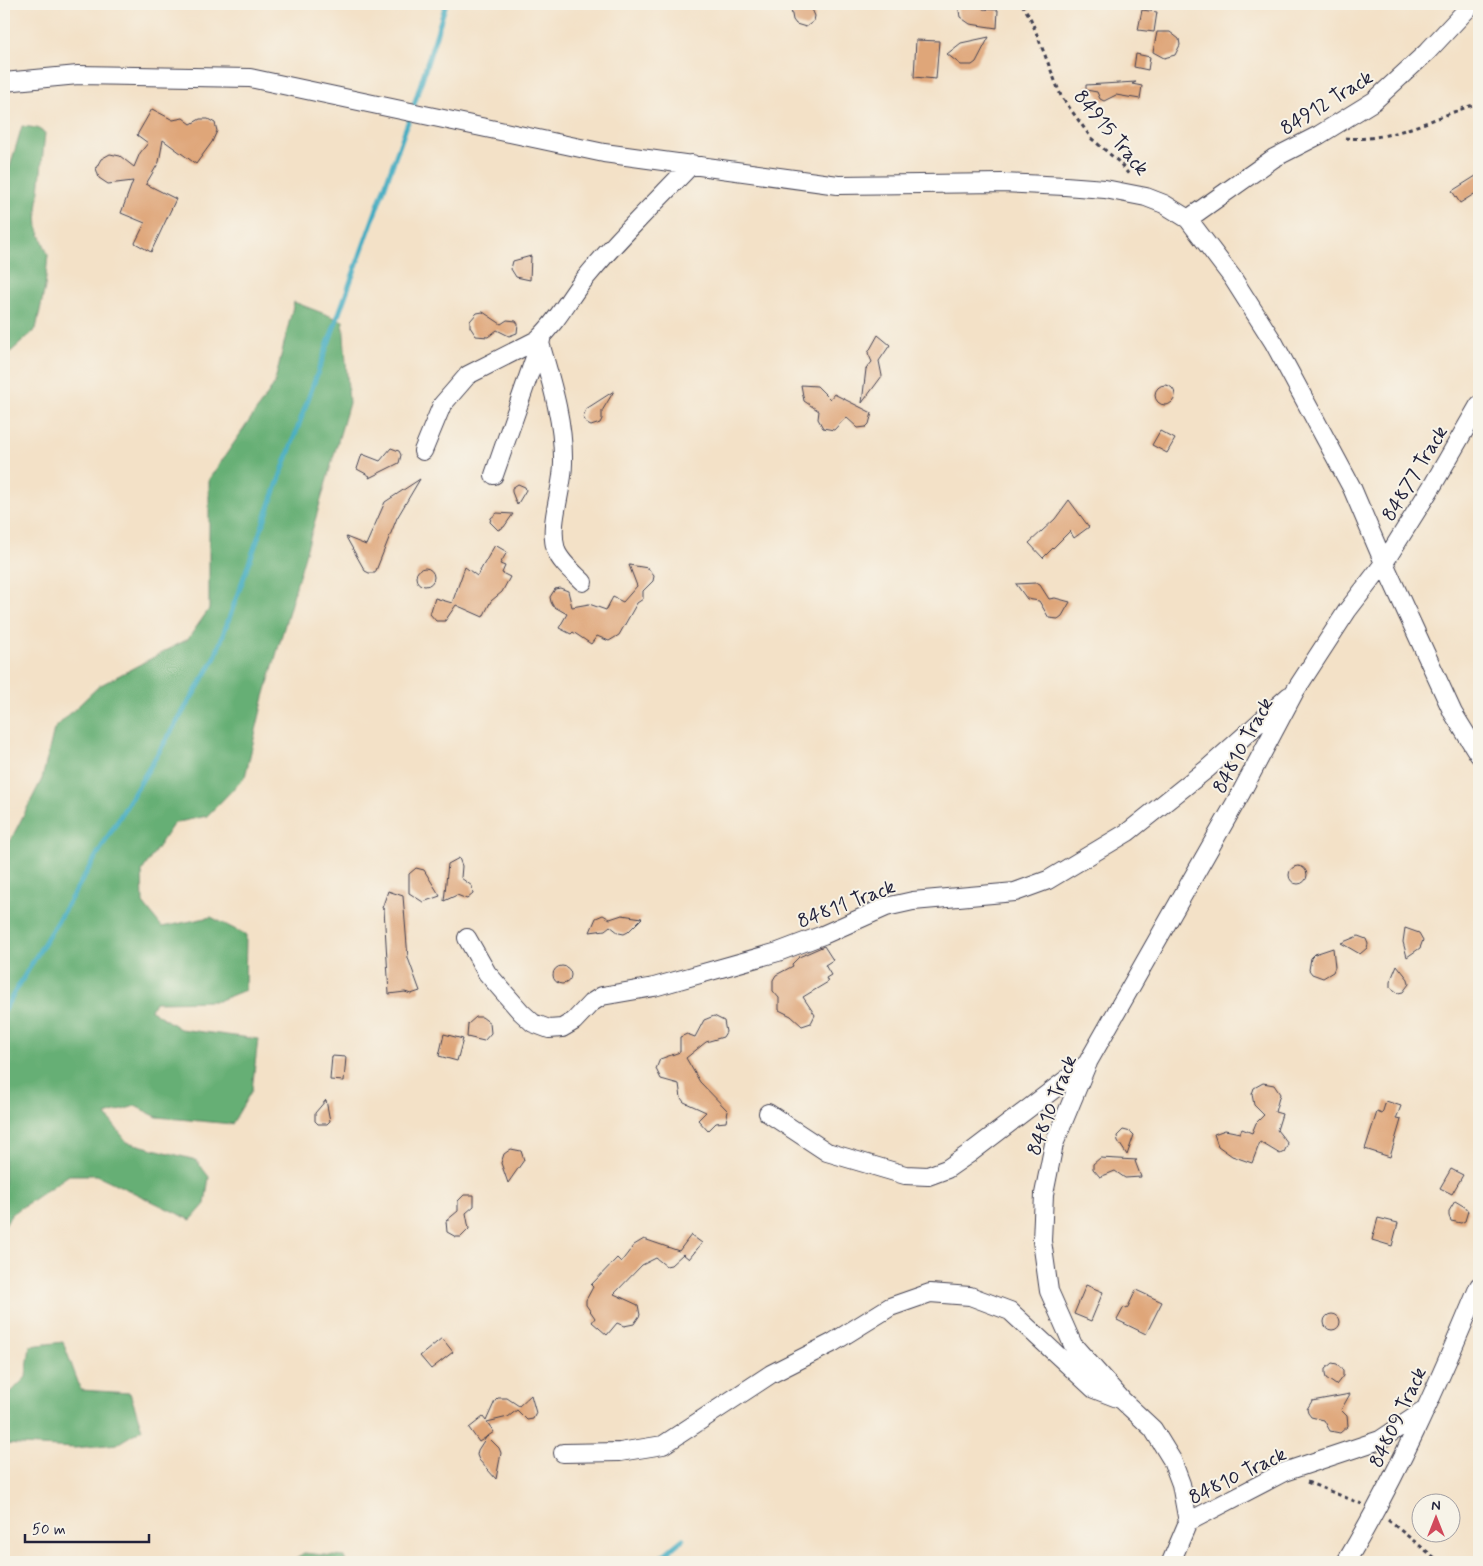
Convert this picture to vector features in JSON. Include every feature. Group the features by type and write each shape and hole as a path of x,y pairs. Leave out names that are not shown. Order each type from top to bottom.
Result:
{"street":[{"name":"84912 Track","path":"1188,219 1274,158 1319,135 1374,101 1427,52 1472,4"},
{"path":"4,82 78,74 250,78 604,153 838,185 1002,183 1105,189 1146,197 1164,204 1188,219 1232,277 1274,343 1352,488 1384,563 1453,713 1479,755"},
{"path":"494,475 541,339 586,279 692,164"},
{"path":"423,451 442,405 468,374 541,339"},
{"path":"541,339 563,439 562,485 554,538 556,550 559,557 583,582"},
{"name":"84877 Track","path":"1384,563 1434,483 1479,405"},
{"name":"84810 Track","path":"1384,563 1347,611 1295,691 1241,793 1088,1062 1054,1144 1044,1194 1042,1241 1049,1291 1074,1345 1122,1400 1153,1429 1172,1460 1180,1484 1188,1522 1284,1472 1380,1440 1425,1410"},
{"name":"84811 Track","path":"467,938 487,973 521,1012 533,1023 549,1029 562,1028 574,1021 591,1002 602,996 654,987 778,952 823,935 886,907 913,901 1015,892 1048,880 1128,832 1207,768 1295,691"},
{"path":"768,1113 827,1152 905,1175 928,1176 947,1169 1016,1119 1088,1062"},
{"name":"84809 Track","path":"1346,1562 1376,1510 1425,1410 1479,1286"},
{"path":"564,1453 620,1452 663,1446 710,1417 771,1374 832,1343 890,1307 930,1293 970,1296 1010,1311 1094,1388 1122,1400"},
{"path":"1170,1562 1188,1522"}],"path":[{"name":"84915 Track","path":"1022,4 1030,17 1060,96 1092,139 1119,162 1146,197"},
{"path":"1319,135 1355,139 1391,134 1479,103"}],"green space":[{"path":"22,126 37,128 45,133 37,211 38,229 48,255 45,287 36,329 4,358 4,187"},
{"path":"294,302 343,321 349,403 264,697 245,777 207,816 174,823 142,871 143,903 162,927 211,917 246,935 245,990 218,1001 155,1002 151,1010 180,1029 258,1039 252,1090 232,1124 157,1117 135,1106 106,1115 127,1142 196,1160 209,1177 205,1204 191,1220 97,1175 69,1175 12,1214 4,1226 4,853 42,779 54,729 99,686 188,639 209,609 209,479 274,385"},
{"path":"63,1342 81,1390 130,1393 142,1429 117,1444 75,1448 4,1444 4,1391 11,1392 26,1377 30,1346"},
{"path":"304,1553 344,1557 346,1562 289,1562"}],"building":[{"path":"790,4 807,4 811,7 815,16 814,21 806,27 796,24 793,20"},
{"path":"958,4 980,4 983,9 998,10 997,28 970,24 960,17"},
{"path":"1142,10 1157,12 1154,32 1138,30"},
{"path":"1157,32 1170,32 1179,39 1180,45 1175,55 1164,58 1153,52"},
{"path":"989,37 976,62 972,65 961,65 947,54 961,43"},
{"path":"916,40 939,41 936,79 914,77"},
{"path":"1136,54 1150,57 1148,70 1134,67"},
{"path":"1136,82 1132,84 1142,86 1140,99 1116,95 1104,101 1100,99 1097,92 1086,90 1086,85"},
{"path":"152,109 173,120 183,118 191,124 200,119 208,119 215,123 217,131 212,142 196,164 163,140 159,162 146,184 176,199 151,252 135,243 145,223 121,213 133,181 108,184 99,178 96,168 101,159 110,154 120,156 134,167 140,153 148,143 137,135"},
{"path":"1479,174 1479,191 1460,203 1452,191"},
{"path":"531,256 530,280 516,277 511,269 513,261"},
{"path":"483,312 501,324 507,320 516,321 518,324 517,333 509,336 497,330 488,337 476,336 470,327 470,321 477,313"},
{"path":"878,335 890,345 879,361 882,376 862,403 866,369 872,362 868,353"},
{"path":"801,385 817,386 830,399 834,394 872,413 869,424 866,427 858,428 846,417 834,430 823,428 818,419 819,411 804,401"},
{"path":"1165,385 1172,388 1175,395 1172,402 1165,405 1158,402 1155,395 1158,388"},
{"path":"614,391 602,411 600,423 591,426 587,424 583,417 586,409"},
{"path":"1160,431 1175,439 1167,453 1152,445"},
{"path":"391,448 399,451 401,455 399,463 369,478 370,476 357,469 362,454 380,461"},
{"path":"420,479 397,518 375,573 365,571 346,537 366,545 385,502"},
{"path":"518,484 525,487 526,490 517,505 512,488"},
{"path":"1069,500 1089,527 1074,538 1070,531 1043,558 1029,543 1055,519"},
{"path":"497,513 513,514 504,527 498,530 490,522 491,518"},
{"path":"495,545 507,552 500,564 505,566 502,573 510,577 502,592 491,601 483,617 456,605 445,621 436,621 430,614 435,598 452,603 465,567 477,576"},
{"path":"629,565 648,568 654,576 653,581 643,591 643,599 637,603 619,635 609,641 597,636 591,644 573,632 571,634 559,628 567,614 553,606 551,602 550,597 555,589 560,588 568,591 572,607 589,604 606,610 613,597 623,602 637,586"},
{"path":"425,568 431,571 434,577 431,583 425,586 419,583 416,577 419,571"},
{"path":"1036,583 1040,585 1049,599 1055,598 1070,602 1062,616 1058,619 1049,618 1039,601 1027,599 1016,584"},
{"path":"459,858 462,866 461,878 472,886 473,894 467,899 457,895 444,901 448,864"},
{"path":"1294,866 1302,866 1307,871 1305,882 1294,884 1289,879 1289,871"},
{"path":"416,868 424,870 440,896 423,902 409,893 409,874"},
{"path":"388,891 403,896 408,958 420,991 411,994 405,992 389,994 384,909 382,908"},
{"path":"603,915 610,919 622,915 642,918 624,934 619,933 610,926 605,930 590,932 596,918"},
{"path":"1405,928 1419,933 1423,940 1420,948 1407,957 1403,942"},
{"path":"1358,936 1366,939 1368,944 1367,948 1360,954 1341,943"},
{"path":"824,946 833,960 825,965 831,975 826,978 828,982 803,997 815,1015 811,1023 802,1026 791,1016 779,1010 779,998 773,991 773,980 776,975 793,966 792,964 799,957"},
{"path":"1333,948 1335,967 1333,972 1323,978 1312,974 1309,970 1311,958 1315,954"},
{"path":"1397,965 1408,979 1409,984 1403,992 1398,993 1390,987 1390,982"},
{"path":"558,966 566,966 571,971 569,982 558,984 553,979 553,971"},
{"path":"714,1016 724,1021 726,1032 723,1037 706,1042 686,1058 700,1082 728,1111 726,1122 716,1123 708,1131 698,1120 706,1112 684,1102 681,1098 679,1084 661,1079 656,1069 660,1059 680,1052 680,1037 687,1034 695,1037 704,1020"},
{"path":"476,1017 482,1017 490,1023 491,1033 484,1041 467,1037 468,1024"},
{"path":"444,1034 463,1039 457,1061 439,1056"},
{"path":"332,1056 346,1057 344,1081 330,1080"},
{"path":"1263,1083 1274,1085 1280,1094 1275,1112 1282,1114 1277,1130 1288,1144 1284,1152 1280,1154 1260,1142 1252,1163 1232,1156 1218,1146 1214,1134 1225,1130 1240,1133 1242,1129 1252,1133 1256,1123 1264,1115 1254,1105 1252,1094 1254,1088"},
{"path":"326,1100 330,1121 327,1124 318,1124 315,1121 315,1113"},
{"path":"1386,1101 1401,1106 1396,1119 1401,1120 1390,1157 1365,1149 1377,1112 1382,1114"},
{"path":"1123,1130 1134,1135 1127,1155 1117,1136"},
{"path":"511,1149 521,1151 524,1160 508,1183 501,1163 504,1154"},
{"path":"1100,1158 1137,1160 1135,1161 1141,1177 1125,1178 1115,1171 1100,1177 1093,1169 1093,1164"},
{"path":"1451,1169 1463,1175 1452,1194 1440,1188"},
{"path":"464,1195 474,1195 474,1206 466,1213 469,1229 461,1237 456,1237 447,1232 446,1221 458,1211 458,1201"},
{"path":"1455,1201 1468,1211 1465,1221 1461,1223 1451,1221 1449,1216 1449,1211"},
{"path":"1378,1218 1398,1223 1392,1246 1372,1240"},
{"path":"691,1235 702,1243 689,1259 683,1254 671,1265 666,1266 656,1258 642,1265 614,1294 638,1305 640,1315 634,1324 624,1326 617,1323 607,1335 592,1322 595,1318 586,1305 586,1300 593,1287 591,1285 617,1258 621,1262 634,1245 644,1239 679,1251"},
{"path":"1086,1285 1103,1292 1091,1321 1074,1314"},
{"path":"1136,1290 1162,1302 1146,1334 1117,1320 1124,1307 1127,1309"},
{"path":"1332,1314 1338,1316 1340,1322 1338,1328 1332,1330 1326,1328 1324,1322 1326,1316"},
{"path":"442,1338 453,1352 431,1369 420,1356"},
{"path":"1332,1363 1337,1364 1343,1371 1343,1376 1336,1385 1326,1378 1325,1374 1325,1369"},
{"path":"1350,1394 1341,1410 1347,1416 1348,1426 1340,1433 1330,1431 1324,1420 1311,1417 1308,1413 1307,1409 1312,1401"},
{"path":"531,1395 536,1413 533,1419 527,1420 517,1410 508,1417 487,1422 494,1432 479,1442 469,1428 483,1417 486,1421 498,1398 507,1398 519,1406"},
{"path":"487,1436 499,1448 501,1453 496,1479 479,1460 477,1455"}],"waterway":[{"path":"4,1010 214,660 412,111 446,4"},
{"path":"655,1562 683,1539"}]}
